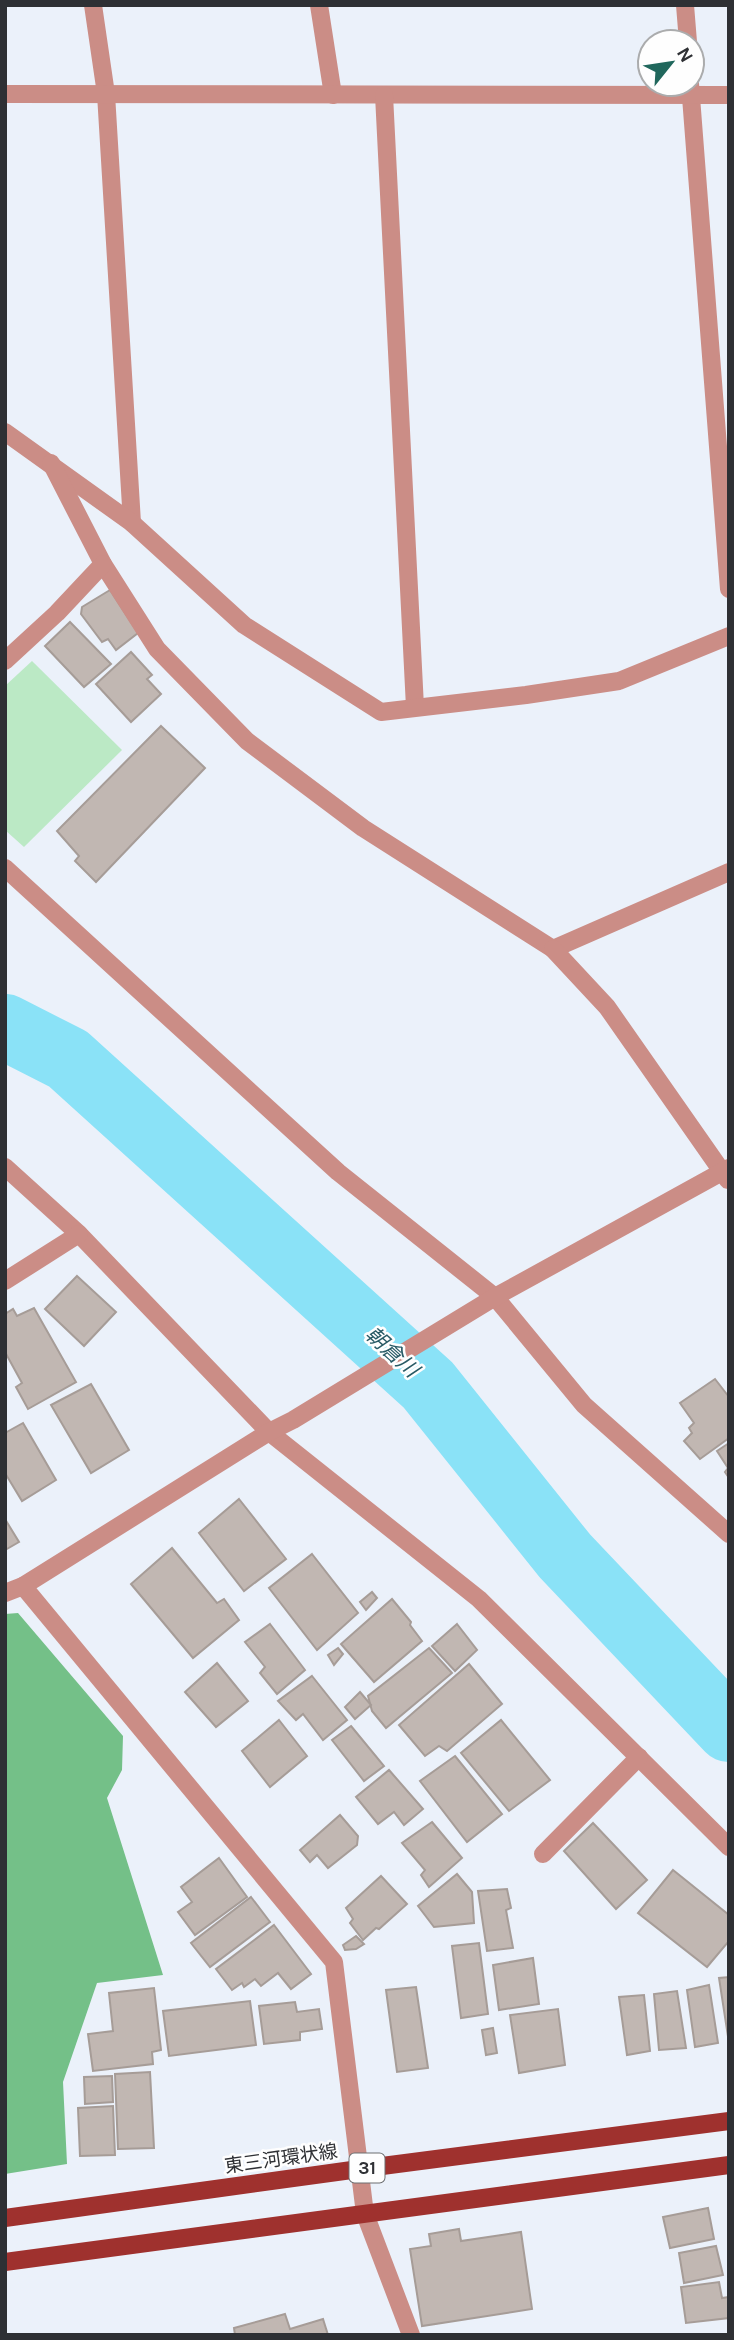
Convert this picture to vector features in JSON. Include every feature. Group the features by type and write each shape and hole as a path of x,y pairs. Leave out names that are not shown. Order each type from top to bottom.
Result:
{"main road":[{"name":"東三河環状線","path":"5,2218 729,2121"},
{"name":"31","path":"5,2262 729,2165"}],"street":[{"path":"93,5 106,94 132,523"},
{"path":"319,5 333,95"},
{"path":"685,5 687,28"},
{"path":"5,94 384,95 636,90"},
{"path":"706,91 729,95"},
{"path":"384,95 415,707"},
{"path":"692,98 729,589"},
{"path":"5,432 132,523 244,625 381,712 619,681 729,636"},
{"path":"5,1593 23,1586 270,1432 495,1297 726,1173 607,1007 552,948 363,828 247,741 157,649 103,564 51,463"},
{"path":"5,660 57,613 103,564"},
{"path":"5,868 338,1172 495,1297 584,1405 729,1534"},
{"path":"552,948 729,872"},
{"path":"5,1167 79,1234 270,1432 479,1599 729,1847"},
{"path":"5,1281 79,1234"},
{"path":"23,1586 334,1962 365,2214 411,2335"},
{"path":"543,1854 639,1757"}],"green space":[{"path":"32,661 122,750 24,847 5,830 5,686"},
{"path":"18,1613 123,1736 122,1770 107,1798 163,1975 97,1983 63,2082 67,2164 5,2174 5,1614"}],"building":[{"path":"110,590 138,633 116,650 108,639 102,642 81,614 82,607"},
{"path":"70,622 111,664 84,687 45,646"},
{"path":"131,652 152,675 147,679 161,694 131,722 96,684"},
{"path":"161,726 205,768 96,882 75,861 79,856 57,831"},
{"path":"77,1276 116,1312 84,1346 45,1309"},
{"path":"34,1308 76,1382 28,1409 16,1387 22,1383 5,1352 5,1314 13,1309 17,1316"},
{"path":"715,1379 729,1397 729,1438 700,1459 684,1441 692,1433 689,1428 694,1423 680,1403"},
{"path":"91,1384 129,1450 91,1473 51,1405"},
{"path":"23,1423 56,1480 22,1501 5,1473 5,1433"},
{"path":"729,1443 729,1478 725,1472 728,1468 717,1451"},
{"path":"239,1499 286,1559 244,1591 199,1533"},
{"path":"5,1519 19,1542 5,1550"},
{"path":"172,1548 217,1603 224,1599 239,1620 193,1658 131,1584"},
{"path":"312,1554 358,1613 317,1650 269,1588"},
{"path":"372,1592 377,1598 366,1610 360,1602"},
{"path":"392,1599 422,1641 374,1682 341,1644"},
{"path":"270,1624 305,1670 277,1694 260,1673 265,1667 245,1642"},
{"path":"457,1624 477,1650 455,1671 432,1646"},
{"path":"338,1648 343,1654 334,1665 328,1655"},
{"path":"429,1648 452,1673 386,1728 372,1711 368,1696"},
{"path":"217,1663 248,1701 216,1727 185,1692"},
{"path":"469,1664 502,1704 447,1751 439,1746 425,1756 399,1725"},
{"path":"312,1676 347,1720 323,1740 303,1714 296,1720 278,1701"},
{"path":"360,1692 371,1705 355,1719 345,1707"},
{"path":"279,1720 307,1756 270,1787 242,1751"},
{"path":"501,1720 550,1780 509,1811 461,1753"},
{"path":"351,1726 384,1766 364,1781 332,1740"},
{"path":"455,1756 502,1814 467,1842 420,1781"},
{"path":"389,1770 423,1809 404,1825 394,1812 378,1824 356,1797"},
{"path":"340,1815 358,1836 357,1845 328,1868 317,1855 310,1862 300,1850"},
{"path":"432,1822 462,1858 429,1887 421,1875 425,1870 402,1843"},
{"path":"593,1823 647,1880 616,1909 564,1851"},
{"path":"219,1858 247,1897 195,1935 178,1912 192,1902 181,1887"},
{"path":"673,1870 729,1915 729,1941 707,1967 638,1913"},
{"path":"457,1874 472,1892 474,1923 434,1927 418,1906"},
{"path":"381,1876 407,1904 363,1940 350,1923 353,1919 346,1908"},
{"path":"507,1889 511,1908 506,1910 513,1948 487,1951 478,1891"},
{"path":"251,1897 270,1922 210,1967 191,1943"},
{"path":"274,1925 311,1974 291,1989 278,1973 261,1986 255,1979 244,1987 242,1983 232,1990 216,1969"},
{"path":"356,1936 364,1944 356,1949 345,1950 343,1945"},
{"path":"479,1943 488,2014 461,2018 452,1946"},
{"path":"533,1958 539,2004 499,2010 493,1965"},
{"path":"729,1977 729,2043 719,1978"},
{"path":"709,1985 718,2043 695,2047 687,1990"},
{"path":"416,1987 428,2068 397,2072 386,1990"},
{"path":"154,1988 161,2050 152,2052 153,2064 93,2071 88,2034 113,2031 109,1993"},
{"path":"677,1991 686,2048 659,2050 654,1994"},
{"path":"644,1995 650,2051 627,2055 619,1997"},
{"path":"250,2001 256,2045 169,2056 163,2011"},
{"path":"295,2002 297,2012 319,2009 322,2029 300,2032 300,2040 264,2044 259,2006"},
{"path":"558,2009 565,2065 519,2073 510,2015"},
{"path":"493,2028 497,2053 486,2055 482,2030"},
{"path":"150,2072 154,2148 118,2149 115,2074"},
{"path":"112,2076 113,2102 85,2104 84,2077"},
{"path":"113,2106 115,2155 80,2156 78,2108"},
{"path":"708,2208 714,2239 670,2248 663,2217"},
{"path":"459,2229 461,2241 521,2232 532,2309 422,2326 410,2249 431,2246 429,2234"},
{"path":"716,2246 723,2275 684,2283 679,2253"},
{"path":"719,2282 722,2298 729,2297 729,2318 686,2323 681,2287"},
{"path":"285,2314 290,2329 323,2319 328,2335 235,2335 234,2328"}],"waterway":[{"name":"朝倉川","path":"5,1027 68,1059 428,1385 565,1556 729,1729"}]}
